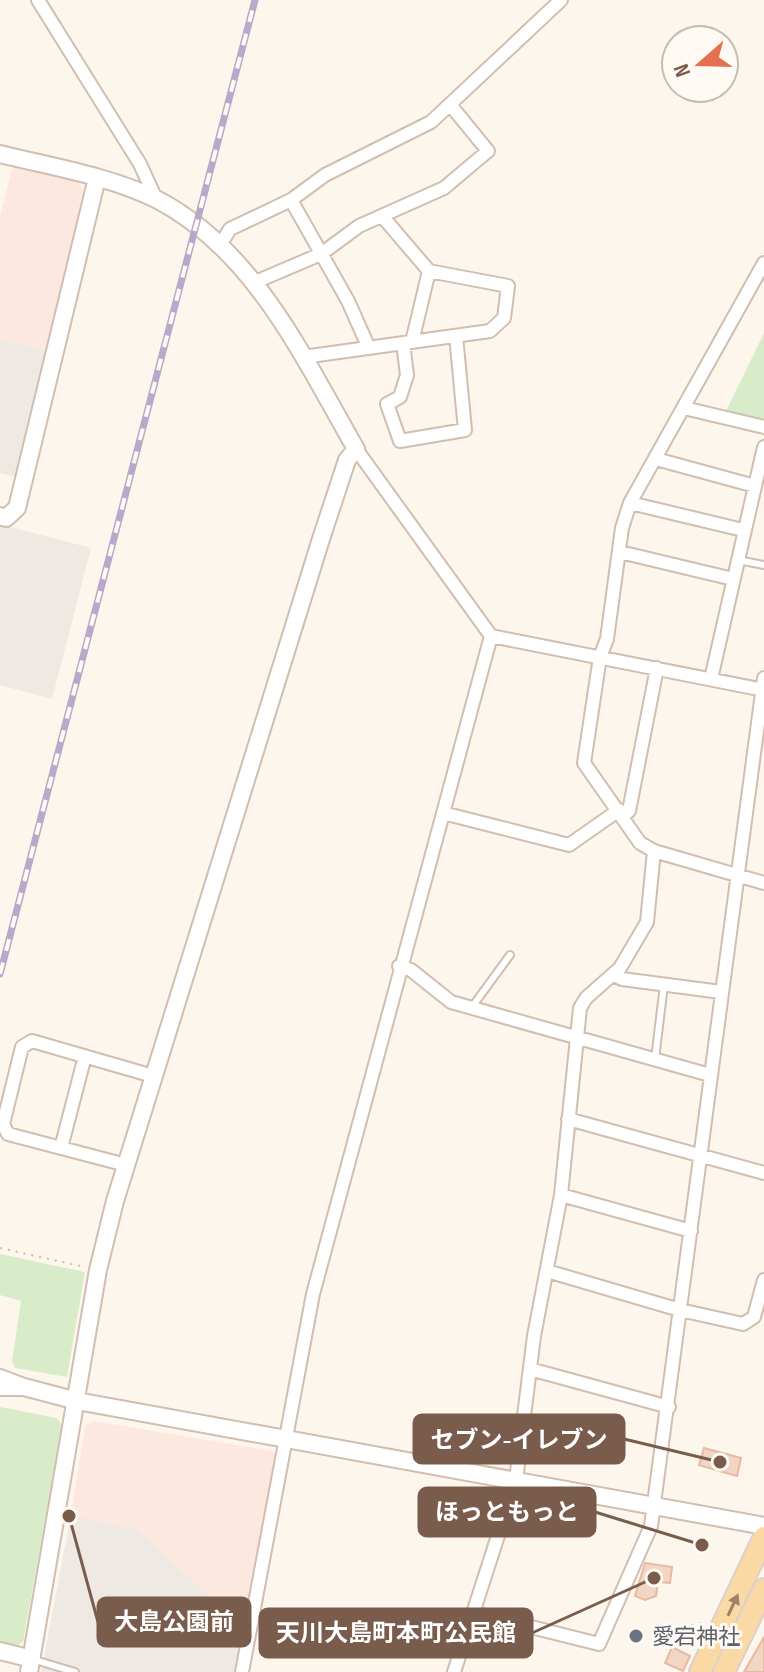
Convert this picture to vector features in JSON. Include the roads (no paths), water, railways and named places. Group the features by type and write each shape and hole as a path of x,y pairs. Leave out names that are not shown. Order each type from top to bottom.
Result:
{"main road":[{"path":"700,1672 764,1537"},
{"path":"724,1672 764,1589"}],"street":[{"path":"38,0 140,164 156,199"},
{"path":"220,245 230,229 291,200 325,175 431,122 452,107 561,0"},
{"path":"253,283 321,254 359,226 444,188 488,151 452,107"},
{"path":"0,154 97,178 156,199 196,224 220,245 253,283 303,357 356,449 491,636 711,679 763,686 651,1526 599,1644 475,1613"},
{"path":"0,516 6,518 17,508 97,178"},
{"path":"291,200 348,301 368,346"},
{"path":"303,357 490,331 504,318 508,286 429,271 382,216"},
{"path":"764,263 759,285 706,362 684,408 630,503 622,528 607,639 600,657 584,763 640,843 654,851 764,883"},
{"path":"429,271 408,342 407,375 400,397 387,404 400,441 465,430 456,336"},
{"path":"684,408 764,427"},
{"path":"711,679 764,447"},
{"path":"0,1651 30,1666 98,1270 126,1165 321,539 347,460 356,449"},
{"path":"656,459 755,486"},
{"path":"630,503 743,530"},
{"path":"620,552 733,579"},
{"path":"242,1672 313,1294 399,966 491,636"},
{"path":"443,813 569,845 629,811 657,668"},
{"path":"454,1672 516,1480 530,1369 561,1195 574,1038 583,1001 614,975 647,922 650,865 654,851"},
{"path":"399,966 411,970 447,1000 710,1075"},
{"path":"614,975 721,992"},
{"path":"126,1165 10,1136 3,1128 22,1047 32,1041 153,1076"},
{"path":"61,1148 85,1056"},
{"path":"568,1119 764,1173"},
{"path":"561,1195 691,1231"},
{"path":"547,1271 680,1310 747,1324 754,1317 764,1280"},
{"path":"530,1369 669,1407"},
{"path":"0,1378 77,1401 764,1526"},
{"path":"0,1387 24,1387"}],"lane":[{"path":"738,560 764,565"},
{"path":"472,1007 510,955"},
{"path":"655,1059 664,985"},
{"path":"30,1666 75,1672"}],"railway":[{"path":"0,974 255,0"}],"place":[{"name":"セブン-イレブン","path":"720,1462"},
{"name":"大島公園前","path":"69,1516"},
{"name":"ほっともっと","path":"702,1545"},
{"name":"天川大島町本町公民館","path":"654,1578"},
{"name":"愛宕神社","path":"636,1636"}]}
